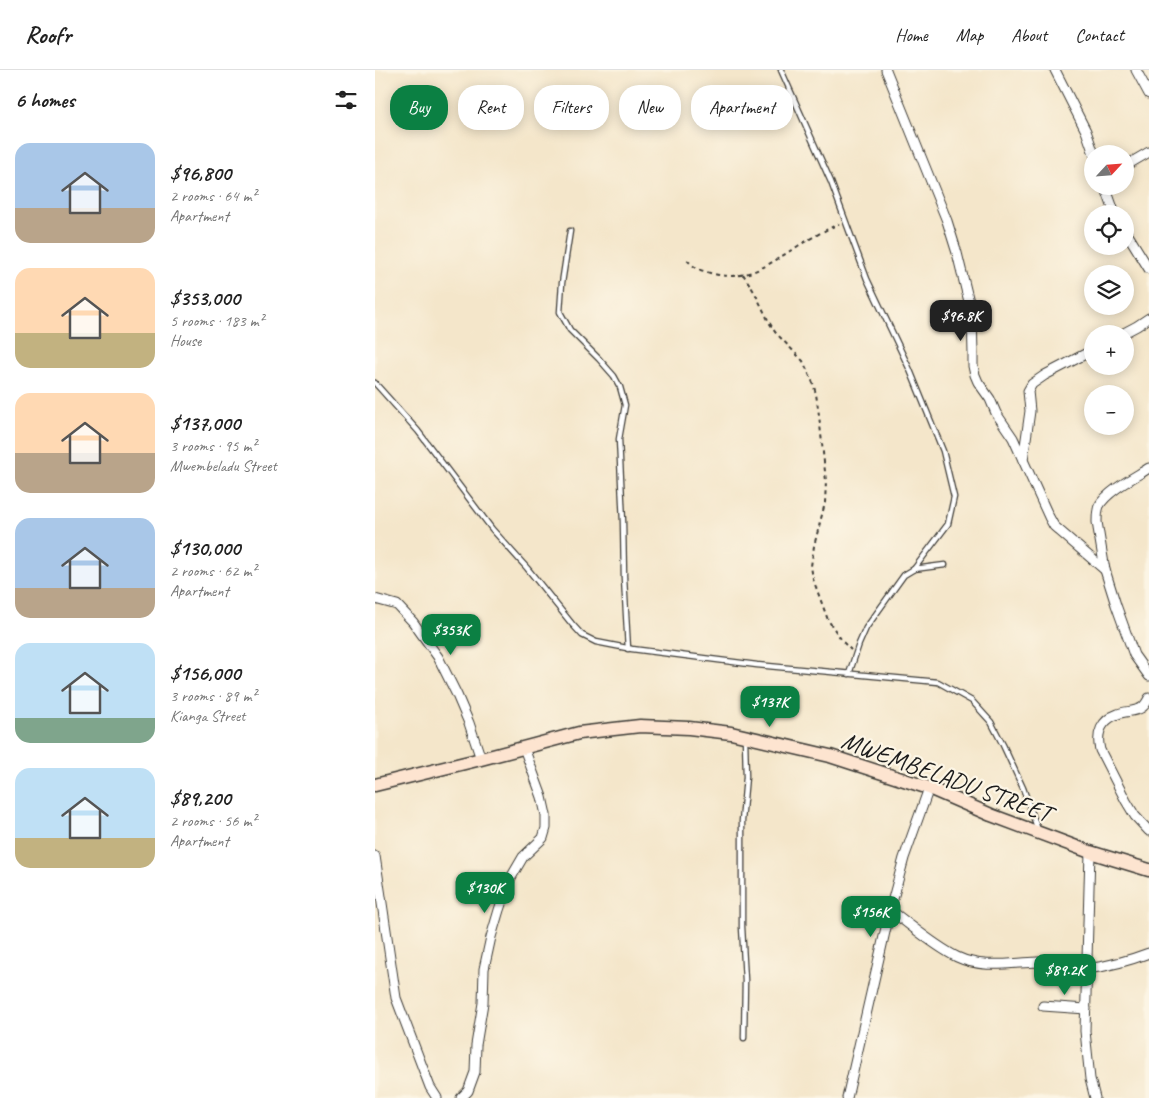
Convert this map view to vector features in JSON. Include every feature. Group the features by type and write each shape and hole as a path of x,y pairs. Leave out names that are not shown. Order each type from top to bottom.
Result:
{"street":[{"path":"886,70 947,220 957,253 971,314 973,366 978,382 990,399 996,414 1013,438 1054,526 1105,570"},
{"path":"1055,70 1086,131 1091,145"},
{"path":"1136,70 1148,89"},
{"path":"1134,161 1149,152"},
{"path":"1134,245 1149,269"},
{"path":"1134,328 1149,318"},
{"path":"1023,461 1030,411 1028,391 1032,384 1084,355"},
{"path":"1149,468 1119,486 1099,506 1097,514 1105,570 1116,606 1134,655 1149,676"},
{"path":"375,600 397,605 413,622 438,657 457,694 481,759"},
{"path":"1149,698 1142,707 1116,714 1105,722 1099,732 1098,742 1100,750 1126,801 1135,816 1149,832"},
{"name":"MWEMBELADU STREET","path":"375,785 579,734 640,726 689,728 731,733 830,756 929,788 1039,834 1149,870"},
{"path":"461,1098 468,1091 475,1072 476,1045 483,1003 484,969 499,910 509,881 523,857 543,838 546,828 546,815 542,798 524,748"},
{"path":"847,1098 890,910 904,858 929,788"},
{"path":"1090,852 1085,1031 1090,1079 1095,1098"},
{"path":"375,856 396,998 430,1087 437,1098"},
{"path":"890,910 943,949 973,962 995,965 1037,962 1087,967 1113,965 1149,953"},
{"path":"1043,1006 1086,1009"}],"lane":[{"path":"781,70 831,182 867,279 910,370 943,451 954,497 948,524 914,568 904,575 866,628 849,674"},
{"path":"570,230 562,283 560,312 570,330 614,376 620,387 625,406 619,439 628,649"},
{"path":"375,383 418,431 492,529 582,634 595,642 628,649 757,666 938,682 972,700 991,722 1023,788 1039,834"},
{"path":"914,568 945,566"},
{"path":"744,1038 745,980 742,927 742,821 745,736"}],"path":[{"path":"687,260 695,268 704,271 724,276 737,276 762,268 799,245 846,221"},
{"path":"743,274 775,332 803,361 814,388 826,480 825,504 811,566 813,579 828,620 843,642 855,654"}]}
